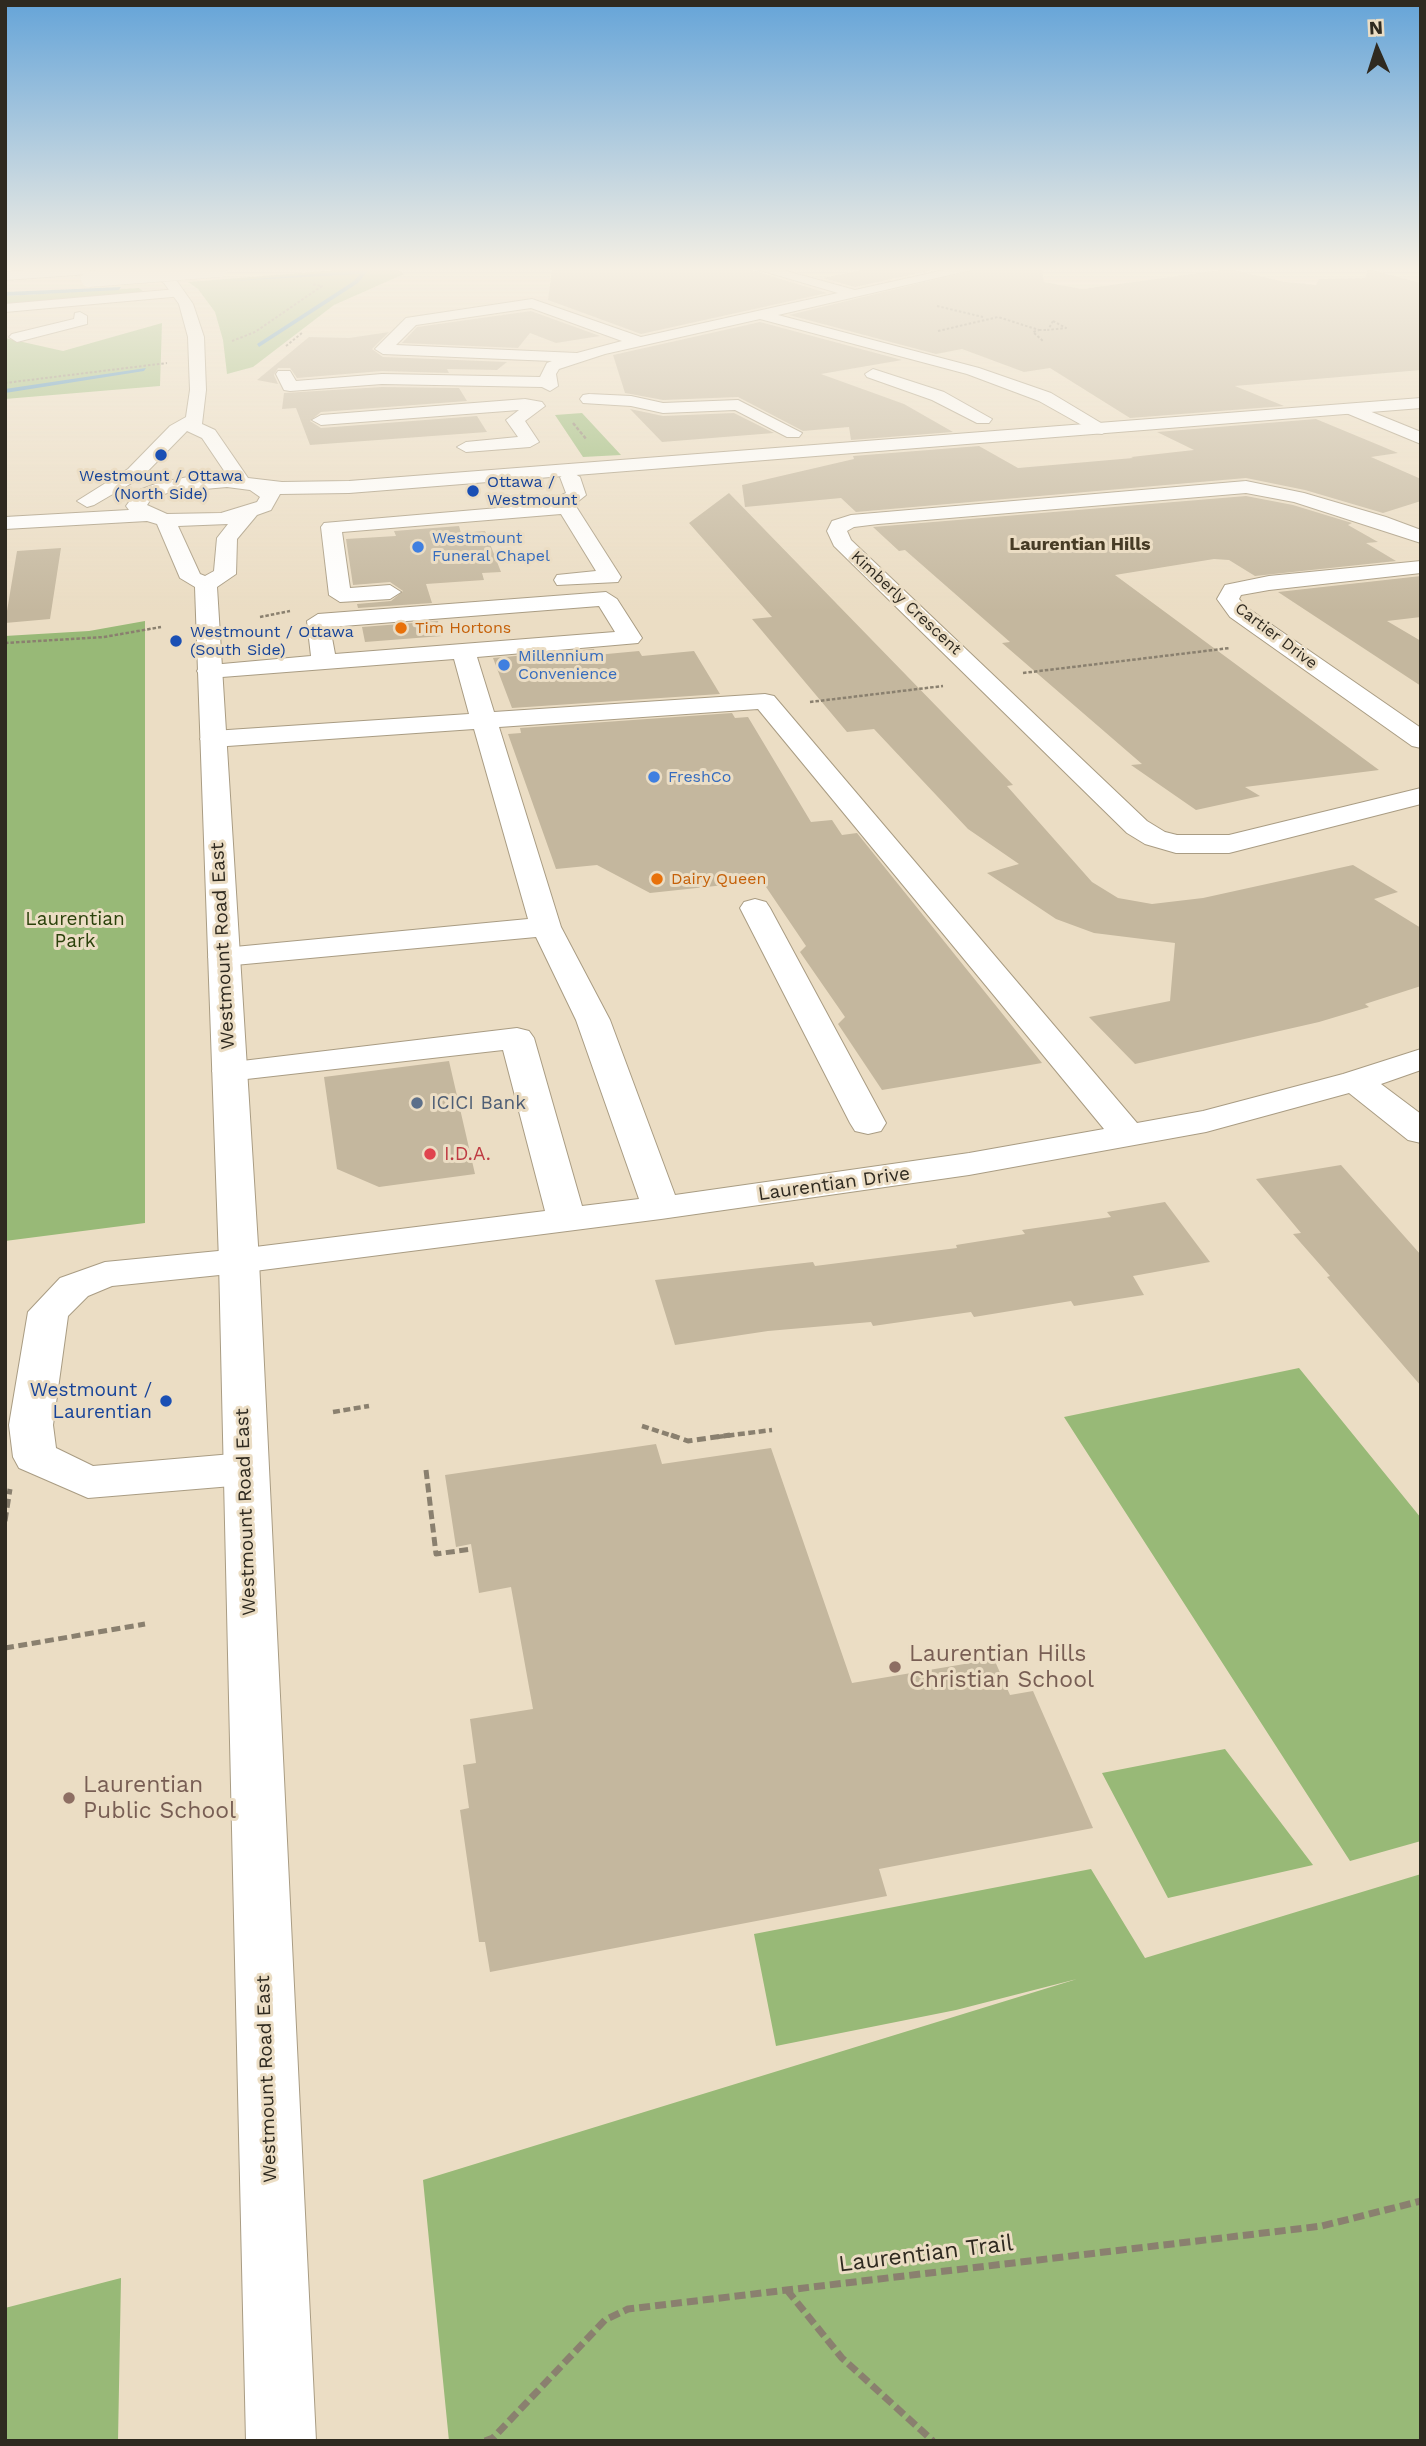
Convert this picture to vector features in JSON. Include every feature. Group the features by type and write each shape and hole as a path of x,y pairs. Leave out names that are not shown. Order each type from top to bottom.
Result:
{"main road":[{"path":"181,447 182,435 194,423 198,383"},
{"path":"289,383 290,386 328,383"},
{"path":"436,383 631,401 663,408 682,421 762,418 793,433"},
{"path":"557,383 566,393"},
{"path":"900,383 938,396 983,419"},
{"path":"972,383 1022,402 1068,431"},
{"path":"938,396 1009,383"},
{"path":"1010,383 1070,409 1102,429"},
{"path":"530,405 513,397 526,390 566,393"},
{"path":"321,420 530,405 566,393"},
{"path":"194,423 209,434 250,484 271,495 270,500 251,512 227,538 225,574 206,584 191,578 161,522 136,506 144,495 178,478 250,484 349,487 1421,403"},
{"path":"466,447 530,442 515,420 530,405"},
{"path":"1352,409 1421,439"},
{"path":"87,501 135,473 176,430 194,423"},
{"path":"5,523 44,519 141,523 213,520 251,512 570,477 760,460 780,454"},
{"path":"546,581 611,577 567,508 565,501 576,495 570,477"},
{"name":"Kimberly Crescent","path":"1421,537 1379,520 1309,500 1246,487 878,517 839,525 836,531 841,541 1137,827 1155,838 1177,844 1229,844 1421,796"},
{"path":"5,513 154,491"},
{"path":"410,591 340,595 331,527 567,508"},
{"name":"Cartier Drive","path":"1421,567 1269,583 1233,590 1228,600 1238,612 1421,740"},
{"name":"Westmount Road East","path":"206,584 239,1261 244,1469 281,2441"},
{"path":"209,671 630,638 606,600 318,621 324,661"},
{"path":"463,650 546,927 593,1020 661,1208"},
{"path":"213,739 765,701 1128,1135"},
{"path":"755,908 868,1123"},
{"path":"224,957 546,927"},
{"path":"229,1071 517,1038 567,1220"},
{"name":"Laurentian Drive","path":"244,1469 88,1482 35,1457 31,1425 48,1311 74,1287 105,1274 239,1261 567,1220 969,1164 1206,1121 1355,1081 1421,1059"},
{"path":"1355,1081 1421,1132"}],"path":[{"path":"5,643 104,637 161,627"},
{"path":"1012,674 1238,646"},
{"path":"770,706 945,685"},
{"path":"333,1412 369,1406"},
{"path":"642,1426 688,1441 772,1430"},
{"path":"426,1469 436,1554 472,1549"},
{"path":"5,1521 10,1488"},
{"path":"5,1648 145,1625"},
{"name":"Laurentian Trail","path":"485,2441 493,2438 605,2320 628,2309 1322,2227 1421,2201"},
{"path":"786,2290 842,2358 933,2441"}],"green space":[{"path":"5,383 160,383 160,386 5,399"},
{"path":"582,413 621,455 583,457 555,415"},
{"name":"Laurentian Park","path":"145,621 145,1223 5,1241 5,636 89,631"},
{"path":"1299,1368 1421,1518 1421,1841 1350,1861 1064,1417"},
{"path":"1225,1749 1313,1865 1168,1898 1102,1773"},
{"path":"1091,1869 1145,1958 1421,1874 1421,2441 449,2441 423,2180 1077,1979 956,2010 776,2046 754,1934"},
{"path":"121,2278 118,2441 5,2441 5,2308"}],"building":[{"path":"622,383 846,383 904,404 953,432 851,440 849,427 803,431 738,397 663,400 625,393"},
{"path":"1074,383 1268,383 1235,386 1284,406 1130,418"},
{"path":"382,387 459,388 467,401 321,412 310,421 321,428 477,416 487,432 310,445 296,408 282,409 284,393"},
{"path":"630,409 663,416 734,413 774,433 662,442"},
{"path":"1316,419 1398,453 1371,457 1421,479 1421,501 1383,513 1305,490 1246,478 856,512 841,498 745,507 742,485 854,459 853,456 979,446 1018,468 1133,458 1131,457 1194,450 1157,432"},
{"path":"729,493 1013,785 1007,786 1092,882 1118,898 1152,904 1203,898 1353,865 1398,892 1374,899 1421,928 1421,986 1365,1004 1369,1007 1319,1022 1135,1064 1089,1017 1170,1001 1175,943 1094,933 1056,919 987,873 1019,864 968,829 874,729 847,732 752,619 772,617 689,523"},
{"path":"1246,496 1293,505 1352,523 1348,525 1378,542 1366,543 1396,561 1255,576 1229,560 1214,559 1115,575 1379,770 1245,787 1260,796 1196,810 1131,765 1142,764 1002,643 1010,642 905,550 899,551 873,527"},
{"name":"Westmount Funeral Chapel","path":"459,526 461,533 485,531 501,572 482,573 484,580 426,584 432,603 358,608 357,604 391,601 403,591 390,582 353,585 346,539 396,536 394,531"},
{"path":"61,548 50,619 5,623 17,551"},
{"path":"1421,576 1421,617 1387,621 1421,641 1421,686 1278,592"},
{"name":"Tim Hortons","path":"438,621 442,636 365,642 362,627"},
{"path":"594,649 596,655 639,651 642,656 694,651 720,694 512,708 493,658"},
{"path":"732,713 735,718 748,717 811,822 832,820 842,835 857,833 1042,1063 882,1090 838,1024 845,1017 800,952 806,946 762,881 650,893 597,865 556,869 508,734 521,733 520,728"},
{"path":"449,1061 475,1174 379,1187 337,1169 324,1077"},
{"path":"1341,1165 1421,1255 1421,1386 1327,1277 1330,1276 1293,1234 1301,1233 1256,1179"},
{"path":"1165,1202 1210,1262 1133,1276 1144,1295 1074,1306 1071,1301 974,1317 971,1312 873,1326 871,1322 768,1331 675,1345 655,1280 813,1262 815,1266 957,1248 956,1245 1025,1234 1022,1230 1111,1217 1107,1212"},
{"path":"656,1444 662,1464 771,1448 852,1683 994,1659 1010,1695 1033,1691 1093,1828 879,1869 887,1896 490,1972 485,1942 479,1942 460,1810 469,1808 463,1765 476,1763 470,1719 533,1709 511,1587 479,1593 471,1544 456,1547 445,1475"}],"waterway":[{"path":"5,391 55,383"}],"place":[{"name":"Westmount / Ottawa (North Side)","path":"161,455"},
{"name":"Ottawa / Westmount","path":"473,491"},
{"name":"Westmount Funeral Chapel","path":"418,547"},
{"name":"Tim Hortons","path":"401,628"},
{"name":"Westmount / Ottawa (South Side)","path":"176,641"},
{"name":"Millennium Convenience","path":"504,665"},
{"name":"FreshCo","path":"654,777"},
{"name":"Dairy Queen","path":"657,879"},
{"name":"ICICI Bank","path":"417,1103"},
{"name":"I.D.A.","path":"430,1154"},
{"name":"Westmount / Laurentian","path":"166,1401"},
{"name":"Laurentian Hills Christian School","path":"895,1667"},
{"name":"Laurentian Public School","path":"69,1798"}],"district":[{"name":"Laurentian Hills","path":"1080,545"}]}
